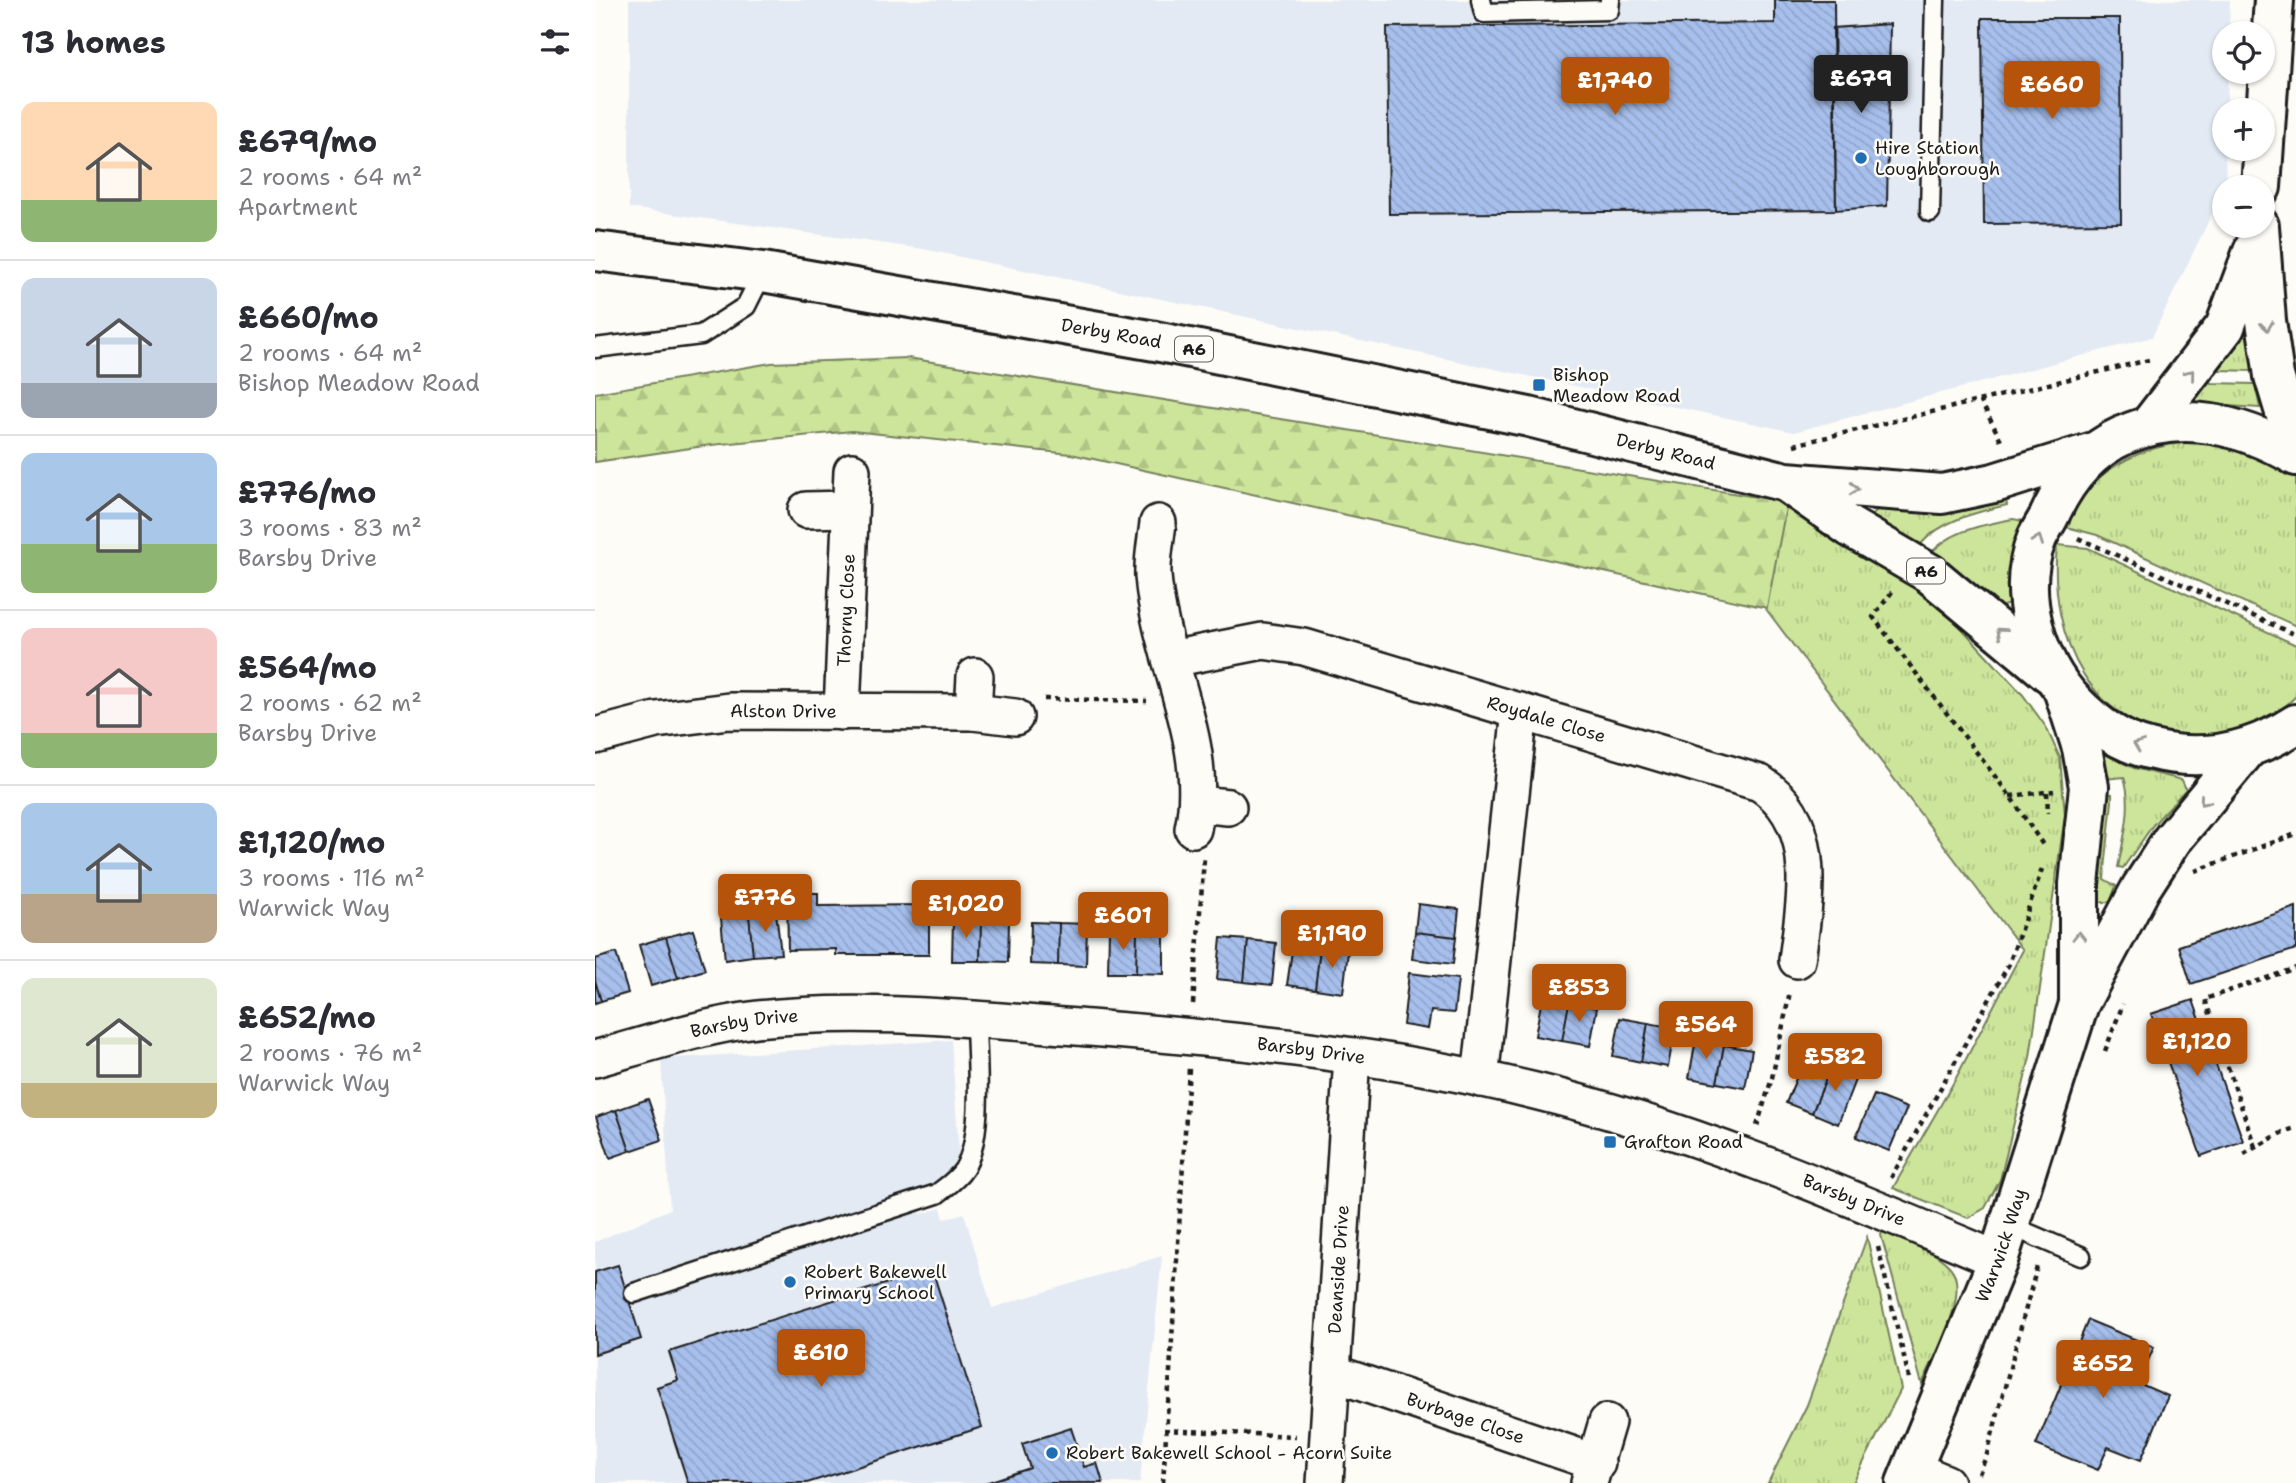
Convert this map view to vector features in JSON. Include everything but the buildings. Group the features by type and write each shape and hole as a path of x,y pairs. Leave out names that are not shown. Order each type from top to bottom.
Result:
{"main road":[{"path":"2262,175 2274,0"},
{"path":"2148,427 2225,327 2256,238"},
{"path":"2260,238 2274,376 2296,449"},
{"name":"Derby Road","path":"595,251 763,272 1155,341 1529,417 1942,494 1994,483 2097,451"},
{"name":"A6","path":"2296,456 2262,436 2225,425 2187,423 2148,427 2123,436 2097,451 2065,483 2037,539 2030,601 2035,632 2059,684 2089,718 2113,735 2140,747 2169,755 2199,757 2248,748 2276,737 2296,724"},
{"name":"Derby Road","path":"1785,466 1850,527 1922,568 2059,684"},
{"name":"Warwick Way","path":"2059,684 2082,748 2089,787 2079,884 2079,1004"},
{"name":"Warwick Way","path":"1921,1478 2003,1242 2079,1004 2141,888 2172,840 2248,748"}],"street":[{"name":"Thorny Close","path":"842,712 848,509 852,471"},
{"path":"806,510 848,509"},
{"path":"1158,523 1153,575 1160,618 1183,701 1206,813"},
{"name":"Roydale Close","path":"1171,659 1263,641 1304,647 1740,776 1777,794 1795,818 1803,844 1808,943"},
{"path":"973,712 975,676"},
{"path":"1480,1079 1520,710"},
{"name":"Alston Drive","path":"595,736 656,720 729,711 973,712 1015,716"},
{"name":"Barsby Drive","path":"595,1059 702,1029 755,1020 832,1014 976,1019 1191,1037 1352,1056 1480,1079 1581,1103 1747,1156 1882,1211 2003,1242"},
{"name":"Deanside Drive","path":"1325,1483 1352,1056"},
{"name":"Burbage Close","path":"1333,1373 1593,1473 1607,1422"}],"lane":[{"path":"1481,0 1484,13 1609,10 1610,0"},
{"path":"1930,212 1935,0"},
{"path":"595,348 701,335 747,306 763,272"},
{"path":"633,1293 937,1194 956,1180 966,1166 976,1131 976,1019"},
{"path":"2003,1242 2045,1240 2081,1256"}],"path":[{"path":"1785,466 1811,440 2148,361"},
{"path":"2071,535 2103,546 2296,635"},
{"path":"1873,617 2010,796 2048,852"},
{"path":"1015,716 1028,699 1183,701"},
{"path":"2010,796 2047,792"},
{"path":"1163,1483 1164,1430 1206,813"},
{"path":"2183,875 2296,834"},
{"path":"1911,1386 1875,1232 1887,1186 2008,964 2043,865"},
{"path":"1747,1156 1772,1078 1808,943"},
{"path":"2255,1147 2205,999 2296,968"},
{"path":"2100,1064 2124,1000"},
{"path":"2243,1153 2296,1128"},
{"path":"1982,1467 2045,1240"},
{"path":"1164,1430 1327,1437"}],"shaded area":[{"path":"629,0 2230,0 2229,21 2212,21 2212,84 2228,84 2227,98 2212,98 2212,161 2225,161 2226,175 2212,175 2212,214 2152,337 1794,432 923,249 629,208"},
{"name":"Robert Bakewell Primary School","path":"951,1040 959,1151 950,1172 940,1183 914,1192 921,1214 941,1208 944,1219 964,1213 992,1308 1162,1256 1140,1483 595,1483 595,1242 670,1209 661,1059"}],"green space":[{"path":"2238,331 2252,336 2253,371 2215,368"},
{"path":"908,358 1787,502 1767,608 1071,454 852,431 711,445 595,462 595,393 771,363"},
{"path":"2206,379 2211,383 2255,384 2260,408 2194,404 2192,393"},
{"path":"2199,441 2235,443 2296,474 2296,626 2097,535 2063,526 2087,490 2119,464 2157,448"},
{"path":"2005,497 2007,505 1969,515 1945,526 1933,533 1916,551 1870,519 1877,510 1930,511"},
{"path":"1786,498 1899,570 1954,620 2023,695 2046,727 2060,758 2065,815 2030,1057 2000,1180 1985,1208 1968,1218 1893,1188 1955,1080 2023,950 1766,609"},
{"path":"2013,519 2023,521 2013,557 2009,604 1991,610 1927,558 1955,535"},
{"path":"2057,545 2088,548 2296,645 2296,696 2263,721 2237,732 2209,737 2159,732 2129,719 2104,700 2084,675 2070,646 2060,614 2056,580"},
{"path":"2107,755 2134,768 2182,780 2186,789 2153,825 2123,868 2118,867 2127,822 2127,788 2124,777 2105,779 2100,757"},
{"path":"2107,794 2112,794 2112,801 2104,879 2116,886 2110,902 2097,902"},
{"path":"1883,1230 1936,1255 1950,1267 1956,1278 1954,1308 1922,1384 1881,1235"},
{"path":"1867,1237 1901,1389 1853,1483 1768,1483 1807,1405"}],"place":[{"name":"Hire Station Loughborough","path":"1861,158"},
{"name":"Bishop Meadow Road","path":"1539,385"},
{"name":"Grafton Road","path":"1610,1142"},
{"name":"Robert Bakewell Primary School","path":"790,1282"},
{"name":"Robert Bakewell School - Acorn Suite","path":"1052,1453"}]}
